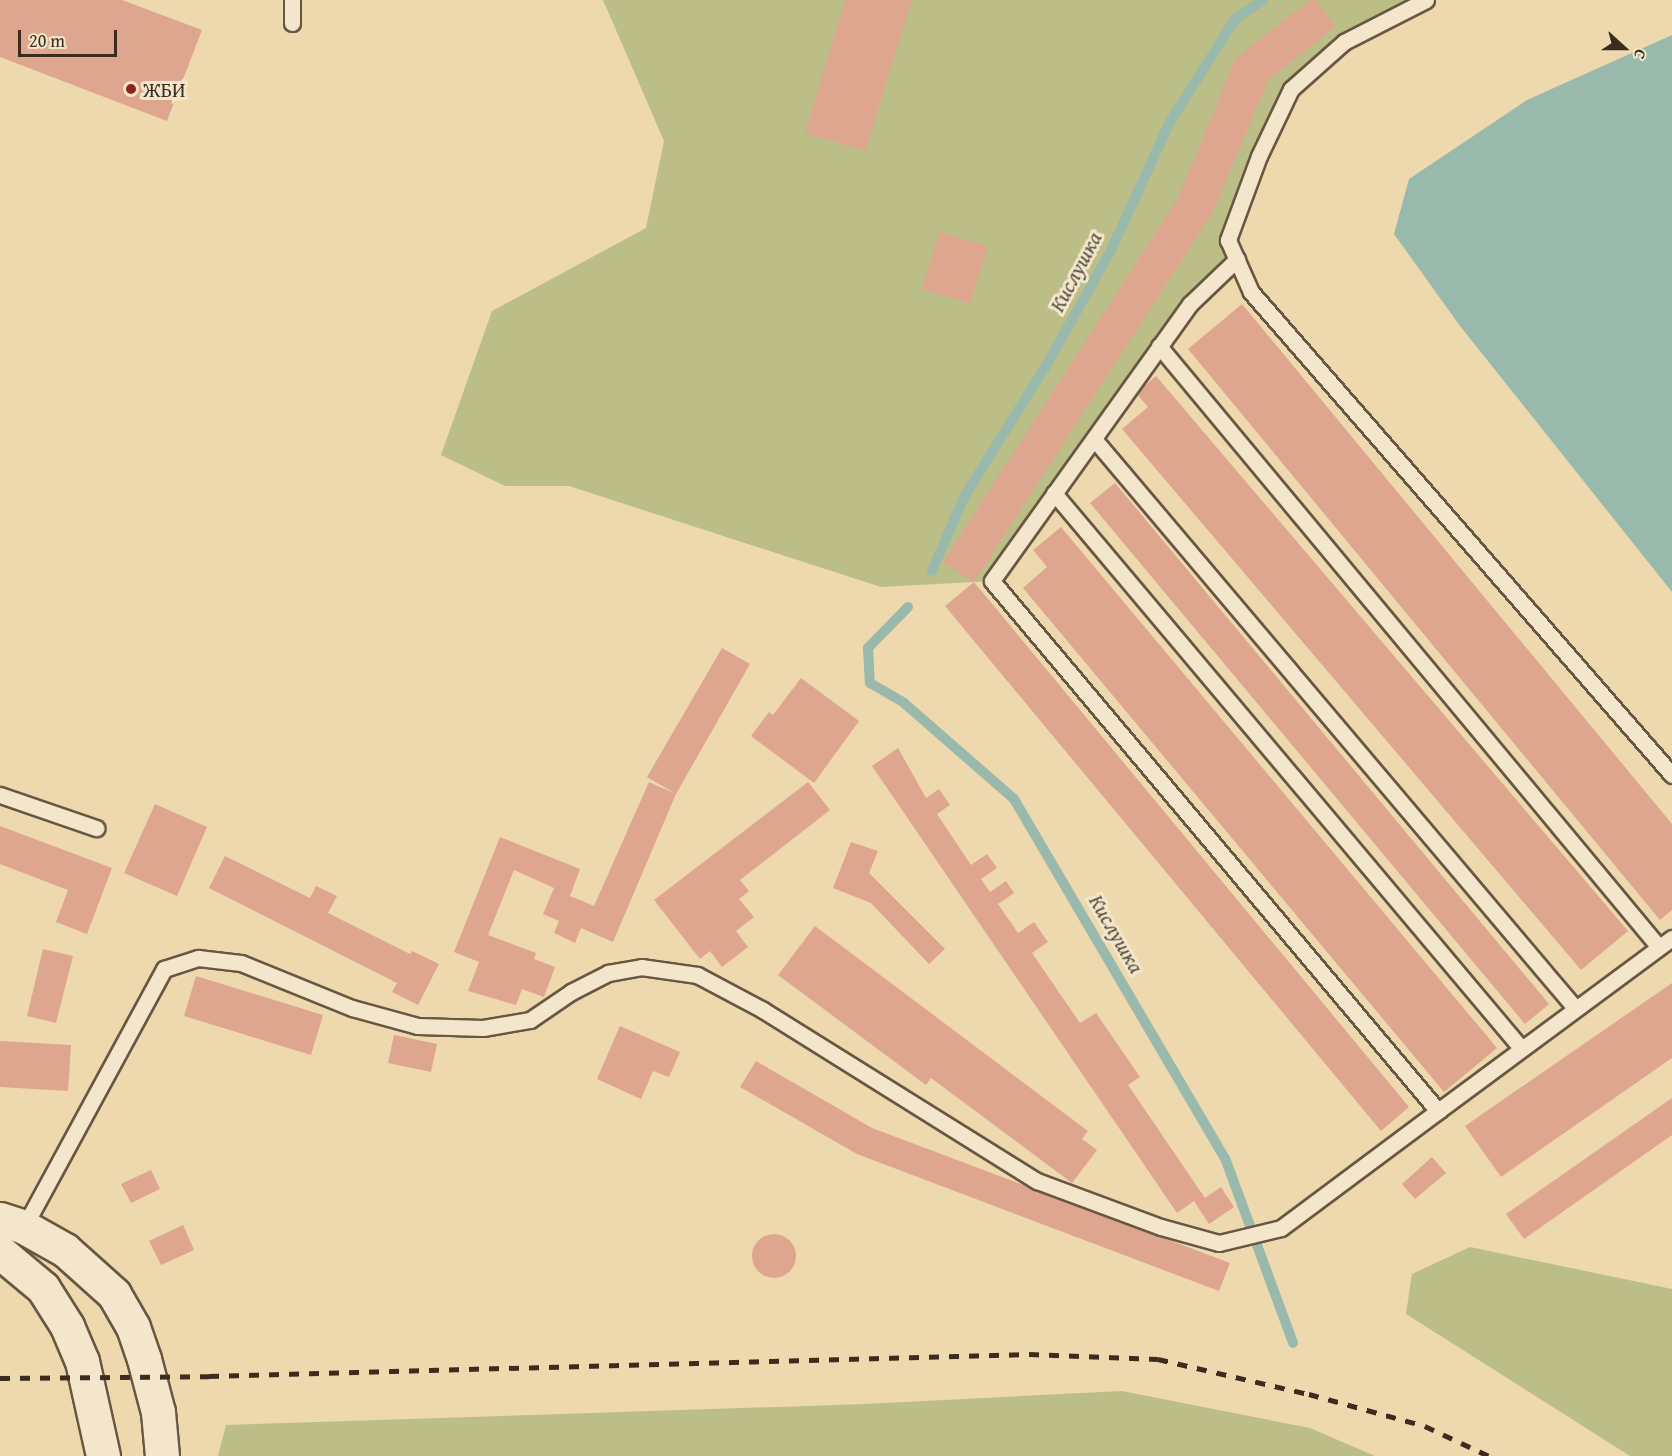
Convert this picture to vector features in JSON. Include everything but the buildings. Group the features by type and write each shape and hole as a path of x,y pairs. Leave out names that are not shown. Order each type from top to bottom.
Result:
{"main road":[{"path":"12,1223 65,1250 114,1294 133,1327 144,1359 158,1412 162,1456"},
{"path":"0,1252 43,1288 68,1326 82,1361 103,1456"}],"lane":[{"path":"292,0 292,23"},
{"path":"1426,0 1344,42 1291,89 1259,156 1228,240 1251,292 1672,775"},
{"path":"1237,259 1190,304 992,580 1438,1111"},
{"path":"1160,346 1658,946"},
{"path":"1094,439 1575,1008"},
{"path":"1054,494 1521,1048"},
{"path":"0,795 96,828"},
{"path":"12,1223 164,969 198,958 241,963 352,1008 418,1026 483,1028 530,1020 571,992 608,973 641,967 697,975 763,1010 1037,1181 1161,1227 1219,1243 1281,1228 1658,946 1672,938"}],"green space":[{"path":"603,0 1426,0 1344,42 1291,89 1228,240 1237,259 1190,304 992,581 881,587 569,486 505,486 441,455 492,311 646,228 664,141"},
{"path":"1470,1247 1672,1289 1672,1456 1630,1456 1406,1314 1412,1274"},
{"path":"1122,1391 1310,1428 1375,1456 218,1456 226,1425 865,1404"}],"shaded area":[{"path":"1672,35 1672,592 1460,326 1394,234 1409,179 1527,100"}],"waterway":[{"name":"Кислушка","path":"932,571 964,497 1046,366 1111,250 1170,122 1235,19 1263,0"},
{"name":"Кислушка","path":"908,607 868,648 870,683 904,703 1014,799 1225,1158 1293,1343"}],"railway":[{"path":"0,1378 209,1376 1029,1354 1158,1359 1309,1394 1425,1426 1489,1456"}],"place":[{"name":"ЖБИ","path":"131,89"}]}
